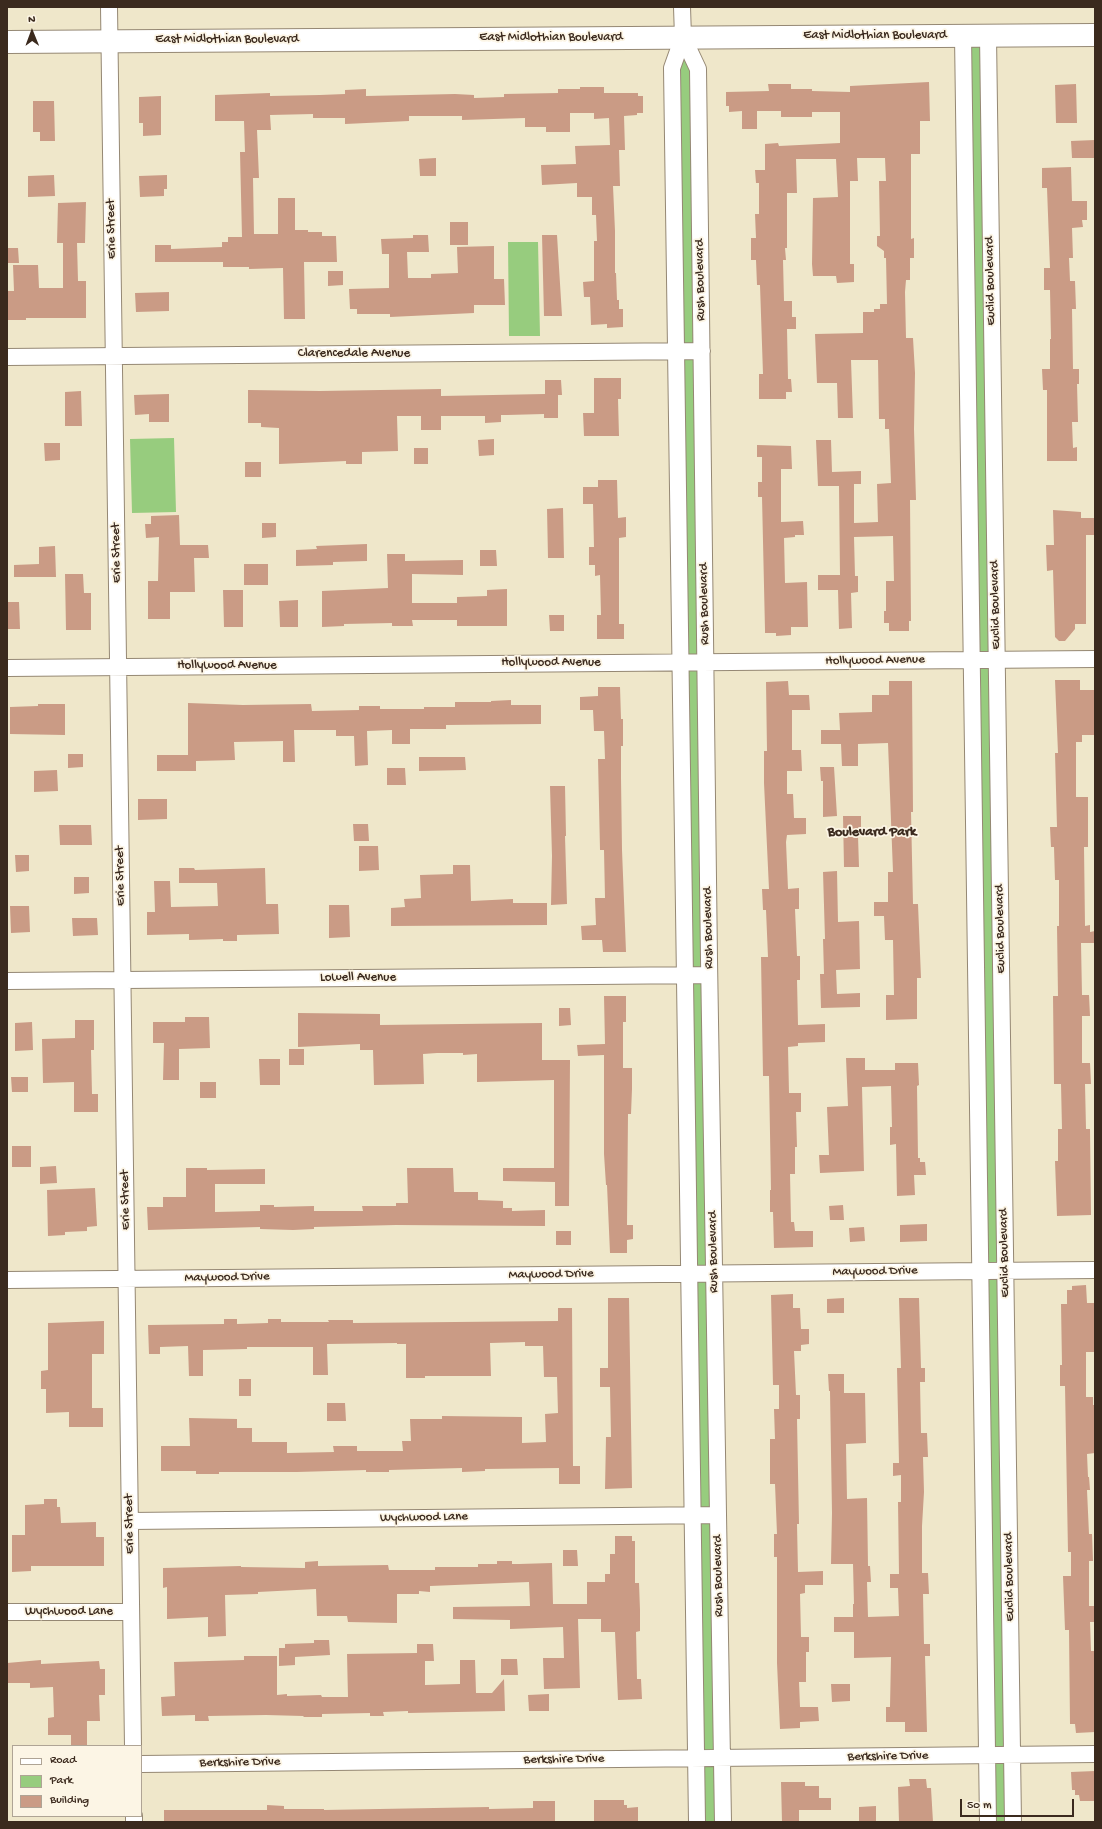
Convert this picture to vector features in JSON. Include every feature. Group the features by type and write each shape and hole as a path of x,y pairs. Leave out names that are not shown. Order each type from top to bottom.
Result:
{"main road":[{"name":"East Midlothian Boulevard","path":"7,42 1095,35"}],"street":[{"name":"Erie Street","path":"109,7 133,1745"},
{"name":"Rush Boulevard","path":"682,7 683,38 672,68 697,1822"},
{"name":"Euclid Boulevard","path":"963,36 988,1822"},
{"name":"Euclid Boulevard","path":"988,36 1013,1822"},
{"name":"Rush Boulevard","path":"683,38 698,69 705,662 723,1822"},
{"path":"967,350 992,350"},
{"name":"Clarencedale Avenue","path":"7,357 702,351"},
{"name":"Hollywood Avenue","path":"7,668 1095,659"},
{"path":"976,971 1001,972"},
{"name":"Lowell Avenue","path":"7,981 710,974"},
{"name":"Maywood Drive","path":"7,1280 1095,1270"},
{"path":"983,1513 1009,1513"},
{"name":"Wychwood Lane","path":"130,1521 718,1516"},
{"name":"Wychwood Lane","path":"7,1612 131,1612"},
{"name":"Berkshire Drive","path":"142,1764 1095,1754"}],"green space":[{"path":"963,36 988,36 1013,1822 988,1822"},
{"path":"683,37 698,69 723,1822 697,1822 672,68"},
{"path":"508,242 538,242 540,336 509,336"},
{"path":"174,438 176,512 132,513 130,439"}],"building":[{"path":"929,82 930,121 920,121 920,154 911,154 911,239 914,238 914,258 910,258 910,280 906,280 905,292 906,338 913,338 915,373 914,429 916,500 910,500 911,621 909,621 909,631 889,631 889,623 884,623 884,611 886,611 886,581 894,581 893,536 854,537 855,576 858,576 858,592 851,593 852,628 839,629 838,590 818,590 818,575 840,575 839,486 818,486 816,440 831,440 832,472 861,471 861,484 854,484 854,523 878,522 877,484 891,483 889,429 885,429 885,419 879,419 878,360 851,360 853,418 838,418 837,383 817,383 815,334 863,333 863,312 874,312 874,309 880,309 880,304 887,304 886,258 884,258 884,251 877,246 877,236 880,236 879,181 886,181 885,158 857,158 858,181 850,181 850,264 854,264 854,282 837,283 836,276 813,276 812,264 813,198 838,197 836,159 796,159 797,193 787,193 787,248 785,248 786,260 783,260 784,301 792,301 792,317 796,317 796,329 787,329 788,379 791,379 792,392 786,392 786,399 759,399 759,374 763,374 760,285 757,285 756,260 751,260 751,238 756,238 755,214 759,214 759,183 756,183 755,170 765,170 765,144 778,143 779,146 840,143 840,112 812,112 812,117 781,117 781,111 757,111 757,129 742,129 742,111 729,112 729,106 726,106 726,92 769,91 768,84 791,84 791,89 850,92 850,86"},
{"path":"1076,84 1077,123 1056,123 1055,85"},
{"path":"580,87 604,87 604,93 638,93 638,96 643,96 643,113 624,116 625,150 619,150 620,186 613,186 615,273 619,309 623,309 623,327 607,328 607,324 591,325 590,297 584,297 583,282 594,281 594,241 597,241 596,215 592,215 592,197 577,197 577,183 542,185 541,165 576,164 575,146 610,145 609,118 594,119 594,113 570,113 570,132 546,132 546,127 525,127 525,118 462,120 462,116 409,116 409,121 345,124 345,118 313,118 313,114 270,115 271,130 257,130 259,178 253,178 254,234 278,234 278,198 295,198 295,230 322,232 322,236 336,236 337,262 304,262 305,319 284,319 283,268 249,269 249,267 223,267 223,262 155,262 155,245 171,245 171,249 222,247 222,242 228,242 228,237 242,237 240,152 245,152 244,121 215,121 215,95 270,93 270,96 320,95 345,94 345,90 366,89 366,96 455,94 474,95 474,98 504,97 504,94 558,93 558,89 580,89"},
{"path":"161,96 161,135 143,136 143,123 139,123 139,97"},
{"path":"33,101 54,101 55,141 40,141 40,132 33,132"},
{"path":"1095,140 1095,158 1072,158 1071,141"},
{"path":"436,158 436,176 420,176 419,159"},
{"path":"1071,167 1072,201 1087,201 1087,220 1082,220 1083,227 1072,228 1073,258 1069,258 1070,281 1075,281 1076,309 1072,309 1073,369 1079,369 1079,384 1077,384 1078,422 1072,422 1073,448 1077,447 1077,461 1047,461 1047,390 1043,390 1042,369 1050,369 1050,290 1044,290 1044,268 1050,268 1047,188 1042,188 1042,168"},
{"path":"54,175 55,196 28,197 28,176"},
{"path":"167,175 167,189 164,189 164,196 140,197 139,176"},
{"path":"86,202 85,243 77,243 78,281 86,281 86,318 26,318 26,320 7,320 7,291 14,291 13,265 38,265 39,288 63,288 63,243 57,243 58,203"},
{"path":"450,222 468,222 468,245 450,245"},
{"path":"413,235 428,235 429,252 407,252 408,278 431,278 431,274 458,273 457,247 494,246 494,279 504,279 505,305 474,305 474,313 390,317 390,314 357,314 357,309 350,309 349,289 389,288 389,254 382,254 381,239 413,238"},
{"path":"542,235 557,235 562,316 544,316"},
{"path":"7,248 18,248 19,263 7,263"},
{"path":"328,271 343,271 343,285 328,286"},
{"path":"169,292 169,311 136,312 135,293"},
{"path":"594,378 621,378 621,399 618,399 619,436 584,436 583,413 594,413"},
{"path":"545,380 561,380 562,395 558,395 558,418 544,418 544,414 501,415 501,422 485,423 485,416 441,416 441,430 421,430 421,416 397,416 398,451 362,452 362,464 346,464 346,461 279,464 279,428 261,427 261,423 248,423 248,390 320,391 441,389 441,396 545,394"},
{"path":"81,391 82,426 65,426 65,392"},
{"path":"169,394 169,422 149,422 149,414 135,415 134,395"},
{"path":"494,439 494,455 479,456 478,440"},
{"path":"44,443 60,443 60,460 45,461"},
{"path":"757,445 791,446 792,469 781,469 781,522 803,521 804,535 795,535 795,537 784,538 785,583 807,582 808,627 791,627 791,635 776,636 776,633 765,633 762,497 758,497 758,482 762,482 762,457 757,457"},
{"path":"414,448 428,448 428,464 414,464"},
{"path":"245,462 261,462 261,477 245,477"},
{"path":"598,480 617,480 618,518 626,517 626,537 619,538 619,624 624,624 624,639 597,639 597,615 601,615 600,575 595,576 595,565 589,565 589,547 594,547 593,504 583,504 583,487 598,487"},
{"path":"563,508 564,558 548,558 547,509"},
{"path":"1053,510 1081,512 1081,518 1095,518 1095,535 1086,535 1086,624 1075,624 1075,629 1065,641 1059,641 1055,637 1053,570 1047,571 1046,545 1054,545"},
{"path":"179,515 180,545 208,545 209,558 194,558 195,592 170,592 170,619 148,619 148,581 158,581 159,537 146,538 145,524 151,524 151,516"},
{"path":"262,523 276,523 276,537 262,538"},
{"path":"367,544 367,561 333,562 333,565 296,566 296,550 317,549 316,546"},
{"path":"55,546 56,577 14,577 14,565 39,564 39,547"},
{"path":"480,550 496,550 497,566 480,566"},
{"path":"387,554 405,554 405,561 463,560 463,575 412,574 412,603 457,603 457,597 487,596 487,590 507,589 507,626 457,626 457,620 412,620 413,626 392,626 392,623 344,624 344,626 322,627 322,591 388,588"},
{"path":"244,564 268,564 268,585 244,585"},
{"path":"65,574 83,574 84,593 91,593 91,630 66,630"},
{"path":"223,590 243,590 243,627 224,627"},
{"path":"298,600 298,627 280,627 279,601"},
{"path":"7,602 19,602 20,629 7,629"},
{"path":"549,615 564,615 564,631 550,631"},
{"path":"1055,680 1080,680 1080,690 1095,690 1094,735 1082,735 1082,742 1076,742 1076,797 1088,797 1088,847 1084,847 1085,926 1090,925 1090,932 1095,931 1095,943 1081,943 1082,995 1089,995 1090,1016 1082,1016 1082,1063 1090,1063 1091,1084 1085,1084 1086,1129 1090,1129 1091,1215 1057,1216 1055,1161 1058,1161 1058,1129 1062,1129 1061,1084 1054,1084 1053,996 1058,996 1057,926 1059,926 1059,880 1055,880 1054,847 1051,847 1050,827 1057,827 1055,753 1058,753"},
{"path":"788,681 789,695 809,695 810,710 792,710 792,750 801,750 802,771 787,771 787,794 793,794 794,818 806,818 806,834 787,835 786,842 788,889 799,888 799,909 795,909 797,956 800,956 800,980 797,980 798,1025 825,1024 825,1042 798,1043 798,1046 788,1047 789,1093 801,1093 801,1112 796,1112 797,1147 795,1147 795,1174 790,1174 791,1222 794,1222 795,1231 813,1231 813,1247 774,1248 773,1212 770,1212 769,1076 763,1076 761,957 768,957 766,910 763,910 762,889 769,889 764,751 767,751 766,682"},
{"path":"889,681 912,681 913,812 911,812 913,904 918,904 921,978 917,978 917,1019 886,1020 886,995 894,995 893,940 885,940 884,916 874,916 874,902 888,902 888,872 893,872 888,743 858,744 858,766 842,766 841,744 821,744 821,730 840,730 839,713 872,712 872,695 889,695"},
{"path":"598,687 620,687 621,719 623,719 621,778 626,952 603,952 602,940 582,940 581,926 596,925 595,898 605,898 604,850 600,850 598,759 605,759 604,731 594,731 593,710 580,710 580,697 598,696"},
{"path":"511,700 511,705 541,705 541,724 446,725 446,729 410,729 410,744 392,744 392,730 367,731 368,765 355,766 354,736 336,736 336,730 294,730 295,762 283,762 283,741 234,742 235,760 196,761 196,771 157,771 157,755 188,755 188,703 243,705 311,704 312,711 359,710 359,706 380,706 380,709 424,709 424,707 455,707 455,702 491,702"},
{"path":"38,704 65,704 65,735 10,734 10,707 38,706"},
{"path":"68,754 83,754 83,767 68,768"},
{"path":"419,757 465,757 466,770 419,771"},
{"path":"820,767 834,767 837,816 823,817 823,781 821,781"},
{"path":"387,768 405,768 406,785 387,785"},
{"path":"57,770 58,791 34,792 34,771"},
{"path":"550,786 565,786 567,904 551,905 552,856"},
{"path":"138,799 167,799 167,819 138,820"},
{"path":"843,816 861,816 861,836 858,836 859,867 844,867"},
{"path":"353,824 368,824 369,841 354,841"},
{"path":"59,825 91,825 92,845 60,845"},
{"path":"359,846 378,846 379,870 359,871"},
{"path":"15,855 29,855 29,871 16,872"},
{"path":"453,865 470,865 471,901 513,899 513,903 547,903 547,925 391,926 391,908 405,907 404,899 421,898 420,875 453,874"},
{"path":"179,868 194,868 195,870 265,868 266,904 278,904 279,934 237,935 237,941 223,941 223,939 189,940 189,934 147,935 147,912 155,912 154,881 170,881 171,907 218,906 217,883 179,883"},
{"path":"837,871 838,922 859,921 860,969 836,970 837,994 860,993 860,1007 821,1008 820,974 824,974 823,939 825,939 823,872"},
{"path":"74,877 89,877 89,893 74,894"},
{"path":"329,905 349,905 350,937 329,938"},
{"path":"10,906 29,906 30,932 11,933"},
{"path":"72,918 97,918 98,935 73,936"},
{"path":"604,996 626,996 626,1022 623,1022 623,1068 632,1068 631,1114 628,1114 627,1225 633,1225 633,1239 627,1240 627,1253 610,1253 604,1154 604,1055 578,1056 577,1045 605,1044"},
{"path":"559,1008 570,1008 571,1025 559,1026"},
{"path":"298,1013 380,1014 380,1025 542,1023 542,1060 570,1060 569,1206 555,1206 555,1182 503,1181 503,1168 554,1168 554,1080 477,1082 477,1054 463,1055 463,1053 437,1053 423,1054 424,1084 374,1085 373,1050 360,1050 360,1044 298,1047"},
{"path":"185,1017 209,1017 210,1048 179,1049 179,1080 163,1080 164,1043 153,1043 153,1022 185,1022"},
{"path":"75,1020 94,1020 94,1050 91,1050 92,1094 98,1094 98,1112 74,1112 74,1082 43,1083 42,1039 75,1038"},
{"path":"32,1022 33,1050 15,1051 15,1023"},
{"path":"289,1049 304,1049 304,1065 289,1065"},
{"path":"846,1058 865,1058 865,1070 895,1070 895,1063 918,1063 918,1158 920,1158 920,1162 925,1162 926,1175 914,1175 915,1195 897,1196 896,1144 890,1145 890,1127 892,1127 891,1086 862,1087 864,1171 820,1173 819,1155 829,1155 827,1107 848,1106"},
{"path":"259,1059 280,1059 280,1085 260,1085"},
{"path":"11,1077 28,1077 28,1092 12,1092"},
{"path":"200,1082 216,1082 216,1098 200,1098"},
{"path":"12,1146 31,1146 31,1167 12,1167"},
{"path":"56,1166 57,1183 40,1184 40,1167"},
{"path":"186,1168 207,1168 207,1170 265,1169 265,1184 215,1184 215,1212 260,1211 260,1205 274,1205 274,1207 314,1206 314,1211 363,1211 362,1206 396,1206 396,1203 408,1203 407,1168 453,1168 454,1192 478,1192 478,1200 503,1201 503,1208 512,1208 512,1211 545,1210 545,1226 396,1225 314,1227 314,1229 293,1230 260,1229 260,1227 148,1230 147,1207 163,1207 163,1197 186,1197"},
{"path":"95,1188 97,1226 87,1227 87,1231 65,1232 65,1235 48,1236 47,1190"},
{"path":"843,1205 844,1220 830,1220 829,1206"},
{"path":"927,1224 927,1241 900,1242 900,1225"},
{"path":"864,1227 865,1241 850,1242 849,1228"},
{"path":"556,1231 571,1231 571,1245 556,1245"},
{"path":"1086,1285 1087,1303 1095,1303 1095,1352 1086,1352 1086,1397 1093,1397 1093,1405 1095,1405 1095,1453 1087,1454 1090,1490 1087,1490 1089,1534 1092,1534 1093,1561 1089,1561 1089,1606 1095,1606 1095,1622 1090,1622 1091,1651 1095,1651 1095,1732 1076,1733 1075,1724 1070,1724 1069,1630 1065,1630 1063,1576 1071,1576 1071,1552 1068,1552 1065,1386 1060,1386 1060,1365 1062,1365 1061,1304 1067,1304 1067,1290 1072,1290 1072,1286"},
{"path":"793,1294 793,1308 800,1308 801,1329 809,1329 809,1344 801,1345 801,1351 794,1351 796,1395 800,1395 800,1419 797,1419 799,1524 797,1524 798,1572 823,1571 823,1585 805,1585 805,1593 800,1594 801,1637 809,1637 809,1652 806,1652 806,1682 799,1682 800,1707 818,1707 819,1721 800,1722 800,1728 780,1729 777,1663 777,1557 774,1557 774,1534 777,1534 775,1484 770,1484 770,1439 775,1439 774,1409 779,1409 779,1385 773,1385 771,1295"},
{"path":"608,1298 629,1298 632,1488 605,1489 606,1437 611,1437 610,1387 600,1387 600,1368 608,1368"},
{"path":"844,1298 844,1313 827,1313 827,1299"},
{"path":"899,1298 919,1298 921,1368 925,1368 925,1382 920,1382 921,1433 927,1433 928,1457 923,1457 924,1492 922,1526 922,1573 928,1573 929,1594 923,1594 924,1644 930,1644 930,1656 925,1656 927,1732 905,1732 905,1722 886,1722 886,1707 890,1707 891,1657 854,1658 854,1632 834,1632 834,1617 853,1617 854,1604 853,1564 831,1564 832,1513 830,1391 828,1374 844,1374 844,1393 865,1393 866,1443 846,1444 847,1499 867,1498 868,1566 870,1566 871,1582 867,1582 868,1617 899,1616 898,1588 890,1588 890,1574 899,1574 898,1502 901,1502 901,1475 893,1476 893,1463 899,1463 897,1368 901,1368"},
{"path":"558,1308 572,1308 573,1466 580,1466 580,1484 559,1484 559,1468 485,1469 485,1471 462,1472 462,1468 389,1470 389,1472 366,1472 366,1470 219,1472 219,1474 196,1474 196,1471 161,1471 161,1446 190,1446 189,1418 237,1419 237,1428 252,1428 252,1442 287,1442 287,1453 334,1452 333,1446 357,1446 357,1451 403,1451 402,1441 411,1441 410,1419 442,1419 442,1416 522,1417 522,1443 546,1442 545,1414 558,1413 557,1377 544,1377 543,1346 525,1346 525,1342 490,1343 491,1376 425,1376 425,1378 406,1378 406,1344 397,1343 327,1344 328,1375 313,1375 313,1347 247,1347 247,1349 203,1350 203,1376 189,1376 188,1346 160,1347 160,1354 149,1354 148,1325 224,1324 224,1319 237,1319 237,1324 268,1323 268,1319 281,1319 281,1322 329,1322 328,1320 353,1320 353,1323 558,1321"},
{"path":"104,1321 104,1354 92,1354 92,1408 103,1408 103,1427 69,1427 69,1412 46,1413 46,1389 41,1389 41,1371 48,1370 48,1323"},
{"path":"239,1379 251,1379 251,1396 239,1396"},
{"path":"327,1403 345,1403 346,1421 327,1421"},
{"path":"44,1499 57,1499 57,1507 60,1507 61,1523 96,1522 96,1537 104,1537 104,1566 31,1566 31,1571 12,1572 12,1535 25,1535 25,1505 44,1504"},
{"path":"615,1536 632,1536 632,1541 635,1541 635,1583 639,1583 640,1610 640,1631 636,1632 637,1679 641,1679 642,1699 618,1700 615,1632 601,1632 601,1619 578,1619 580,1688 544,1689 543,1658 564,1658 563,1627 510,1629 510,1620 453,1619 453,1607 530,1606 529,1582 430,1586 430,1592 419,1591 419,1594 397,1594 397,1623 348,1622 347,1616 317,1616 316,1589 225,1595 226,1636 208,1637 208,1617 167,1619 167,1587 163,1588 163,1568 241,1566 305,1568 305,1562 318,1561 318,1566 388,1565 389,1570 435,1570 435,1567 478,1567 478,1564 497,1564 497,1561 512,1561 512,1564 552,1563 553,1604 587,1604 587,1582 605,1582 605,1574 610,1574 610,1554 615,1554"},
{"path":"563,1550 577,1550 578,1566 563,1566"},
{"path":"314,1640 329,1640 330,1655 295,1657 295,1665 279,1666 279,1648 285,1648 285,1644 314,1643"},
{"path":"417,1644 433,1644 434,1661 425,1661 425,1685 460,1684 460,1660 475,1660 476,1693 492,1693 504,1679 505,1711 408,1713 408,1711 383,1712 384,1716 370,1716 370,1713 322,1714 322,1717 266,1715 208,1716 209,1721 195,1721 195,1715 162,1716 161,1697 175,1696 174,1662 244,1660 244,1656 277,1656 277,1695 287,1694 287,1696 321,1695 322,1697 348,1697 347,1654 417,1653"},
{"path":"501,1659 517,1659 518,1675 501,1675"},
{"path":"41,1660 41,1664 99,1661 100,1669 105,1669 105,1695 99,1695 100,1721 87,1721 87,1745 71,1745 71,1735 48,1735 48,1718 54,1717 53,1687 30,1688 30,1683 7,1683 7,1663"},
{"path":"831,1684 850,1684 850,1701 832,1702"},
{"path":"549,1694 549,1711 529,1711 528,1695"},
{"path":"1095,1771 1095,1801 1080,1801 1079,1795 1075,1795 1075,1790 1072,1790 1071,1772"},
{"path":"909,1779 926,1779 927,1788 931,1788 933,1822 899,1822 898,1787 910,1786"},
{"path":"781,1782 805,1782 805,1786 819,1786 819,1798 831,1798 831,1810 799,1810 799,1822 782,1822"},
{"path":"594,1800 624,1800 624,1805 627,1805 627,1808 638,1807 638,1822 594,1822"},
{"path":"533,1801 555,1801 555,1822 164,1822 164,1810 267,1810 267,1805 284,1806 284,1809 324,1810 489,1807 489,1809 533,1808"},
{"path":"876,1806 876,1822 859,1822 859,1807"}],"district":[{"name":"Boulevard Park","path":"872,833"}]}
